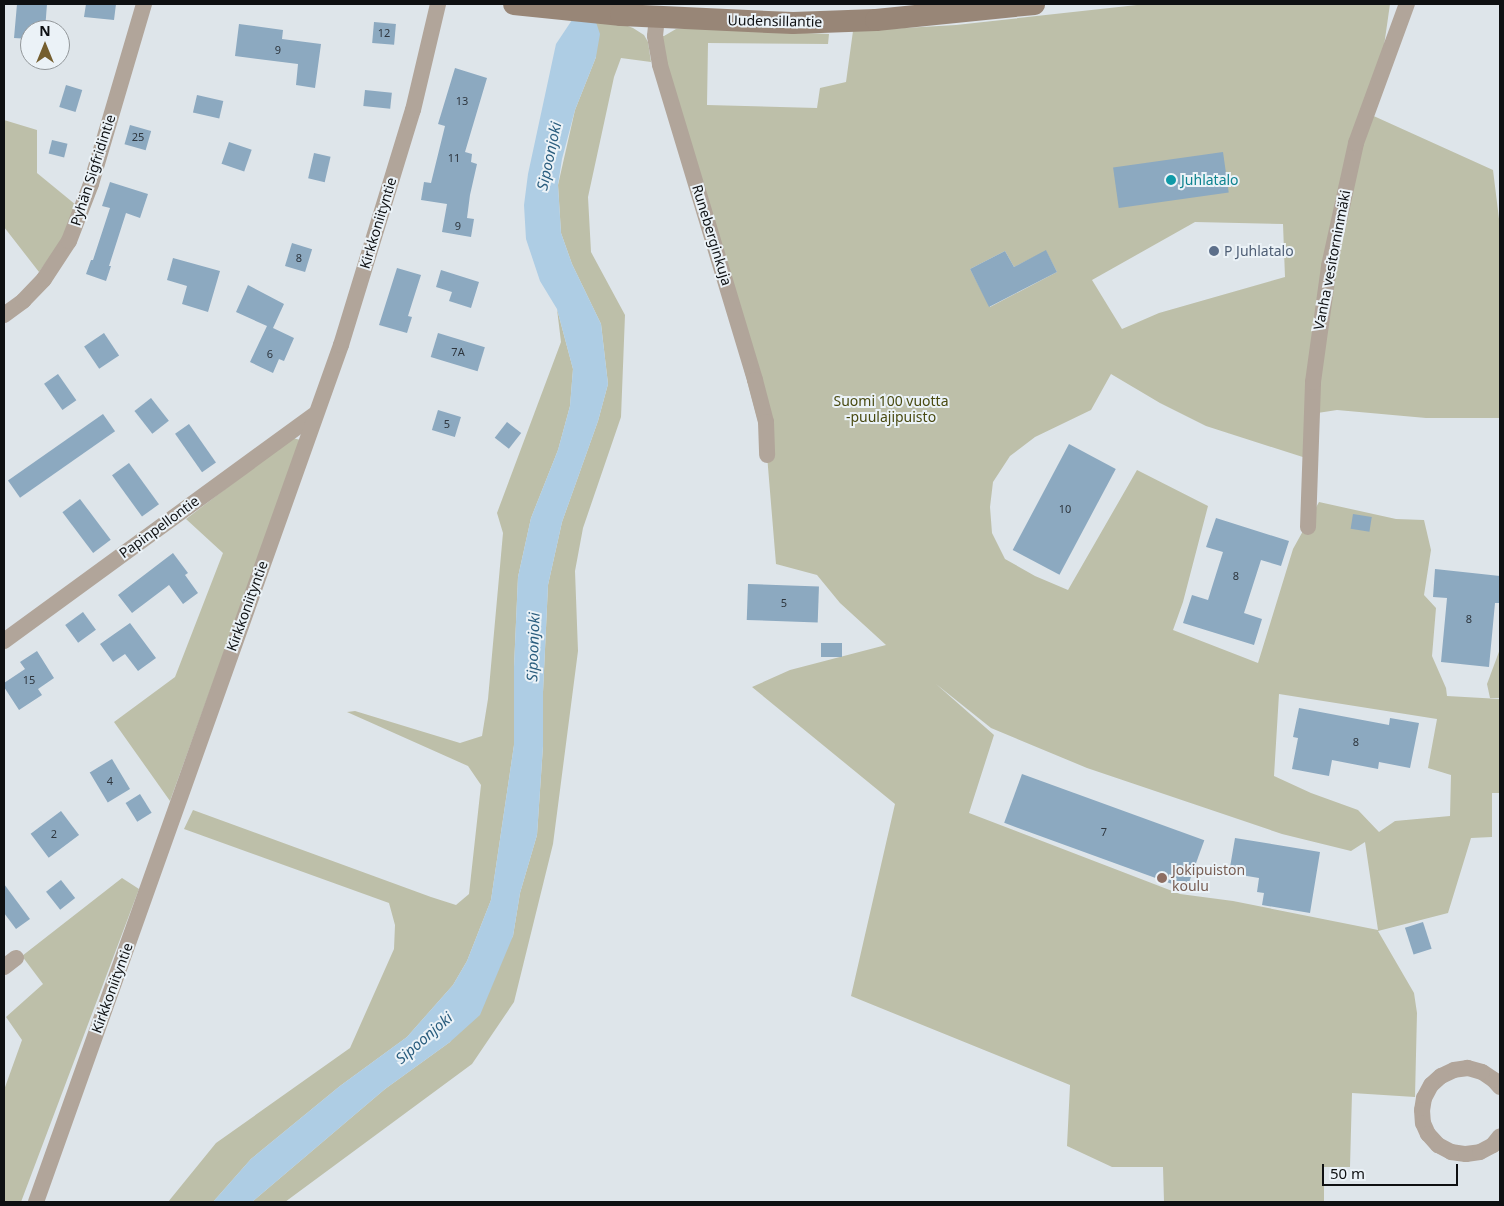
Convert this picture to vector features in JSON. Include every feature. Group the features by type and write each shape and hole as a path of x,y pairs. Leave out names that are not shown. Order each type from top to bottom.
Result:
{"street":[{"name":"Pyhän Sigfridintie","path":"4,315 24,300 44,279 69,241 91,184 144,4"},
{"name":"Kirkkoniityntie","path":"36,1202 341,346 413,110 438,4"},
{"name":"Uudensillantie","path":"514,4 621,15 793,22 850,21 1034,4"},
{"name":"Vanha vesitorninmäki","path":"1308,527 1313,382 1329,266 1356,143 1407,4"},
{"name":"Runeberginkuja","path":"657,17 655,36 660,65 755,380 766,422 767,454"},
{"name":"Papinpellontie","path":"4,641 316,414"},
{"path":"1500,1087 1494,1080 1482,1072 1468,1068 1454,1070 1441,1076 1431,1086 1424,1098 1422,1110 1428,1134 1438,1145 1451,1152 1466,1154 1480,1152 1493,1145 1500,1136"}],"green space":[{"name":"Suomi 100 vuotta -puulajipuisto","path":"1146,4 1390,4 1380,74 1367,113 1493,170 1500,227 1500,418 1426,418 1337,410 1311,414 1309,459 1206,426 1160,403 1111,374 1091,410 1035,437 1010,456 993,482 990,507 992,533 1005,559 1035,576 1068,590 1137,470 1208,506 1183,602 1173,630 1258,663 1293,549 1319,502 1396,519 1424,520 1431,550 1424,595 1436,608 1432,656 1446,688 1447,696 1500,699 1500,793 1492,793 1492,837 1471,838 1448,913 1378,931 1414,993 1417,1013 1415,1097 1352,1093 1350,1167 1324,1167 1324,1202 1164,1202 1163,1167 1112,1167 1067,1146 1070,1085 851,996 895,804 752,687 790,670 886,645 840,603 817,575 776,564 767,455 655,36 664,36 676,29 699,28 829,34 828,44 708,43 707,105 817,108 820,88 846,82 853,31 956,25","holes":["1195,222 1283,224 1285,277 1159,313 1122,329 1092,280","1005,251 1014,267 1046,251 1057,272 990,307 970,269","936,684 991,728 1087,768 1282,834 1351,851 1365,842 1378,930 1233,901 1180,894 969,813 994,735","1279,694 1437,719 1428,768 1451,775 1450,816 1395,821 1379,832 1358,810 1311,793 1274,776"]},
{"path":"596,22 620,23 644,35 648,42 651,62 621,58 614,77 588,197 591,252 625,315 621,417 583,528 575,571 578,651 553,844 514,1002 472,1064 285,1202 252,1202 385,1089 450,1042 513,936 520,893 537,835 543,746 543,692 548,585 562,522 598,421 608,384 601,324 572,264 561,233 558,185 575,110 596,57"},
{"path":"4,120 37,130 37,173 76,205 65,236 39,272 4,227"},
{"path":"557,309 573,369 570,406 558,450 531,518 518,577 514,667 514,745 491,900 467,961 453,985 407,1037 340,1086 251,1159 213,1202 168,1202 216,1143 350,1048 394,949 395,925 389,903 184,829 193,810 456,905 469,894 481,785 468,766 347,712 355,711 460,743 482,736 488,699 503,533 497,513 561,342"},
{"path":"292,438 301,440 170,801 114,722 175,677 223,553 186,519"},
{"path":"1500,649 1500,698 1490,698 1487,684"},
{"path":"122,878 139,889 21,1202 4,1202 4,1090 22,1040 6,1017 43,984 22,956"}],"water":[{"name":"Sipoonjoki","path":"572,20 596,22 600,34 596,57 575,110 562,159 558,185 561,233 572,264 601,324 608,384 598,421 562,522 548,585 543,692 543,746 537,835 520,893 513,936 480,1015 450,1042 385,1089 252,1202 213,1202 251,1159 340,1086 407,1037 453,985 467,961 491,900 514,745 514,667 518,577 531,518 558,450 570,406 573,369 557,309 540,281 526,239 524,205 528,174 556,44"}],"building":[{"path":"17,4 47,4 46,20 20,20 20,38 14,38"},
{"path":"86,4 116,4 114,20 84,17"},
{"path":"374,22 396,24 394,45 372,43"},
{"path":"239,24 283,30 282,39 321,44 315,88 296,85 298,64 235,56"},
{"path":"455,68 487,78 465,152 472,154 471,162 477,164 467,218 474,219 471,237 442,232 447,204 421,200 424,182 431,183 445,126 438,124"},
{"path":"66,85 82,90 76,112 59,107"},
{"path":"365,90 392,93 390,109 363,106"},
{"path":"197,95 223,101 219,119 193,113"},
{"path":"130,125 151,131 146,150 124,144"},
{"path":"52,140 68,144 64,157 49,154"},
{"path":"229,142 252,150 244,172 222,164"},
{"name":"Juhlatalo","path":"1223,152 1229,193 1119,208 1113,167"},
{"path":"314,153 331,157 325,182 308,178"},
{"path":"110,182 148,194 140,218 126,213 106,281 86,274 91,260 93,260 110,208 102,206"},
{"path":"292,243 312,249 305,272 285,266"},
{"path":"1046,250 1057,272 989,307 970,269 1005,251 1014,267"},
{"path":"173,258 220,271 208,312 182,304 187,286 167,280"},
{"path":"397,268 421,275 408,316 412,317 407,333 379,325"},
{"path":"441,270 479,282 471,308 449,301 452,292 436,287"},
{"path":"248,285 284,304 273,328 294,338 284,361 279,359 273,373 250,362 267,326 236,312"},
{"path":"104,333 119,355 99,369 84,346"},
{"path":"438,333 485,347 478,371 431,357"},
{"path":"58,374 76,400 62,410 44,384"},
{"path":"151,398 169,421 152,434 134,411"},
{"path":"438,410 461,417 455,437 432,430"},
{"path":"103,414 115,431 20,498 8,481"},
{"path":"507,422 521,433 509,449 495,438"},
{"path":"189,424 216,463 202,472 175,434"},
{"path":"1069,444 1116,469 1059,575 1013,550"},
{"path":"129,463 159,504 142,517 112,475"},
{"path":"80,499 111,540 93,553 62,512"},
{"path":"1353,514 1372,517 1369,532 1351,529"},
{"path":"1216,518 1289,541 1281,566 1261,560 1244,613 1262,619 1254,645 1183,623 1192,595 1208,600 1223,552 1206,547"},
{"path":"173,553 188,573 185,575 198,593 183,604 169,585 132,613 118,595"},
{"path":"1435,569 1500,576 1500,603 1495,603 1489,667 1441,662 1447,598 1433,597"},
{"path":"748,584 819,586 818,622 747,620"},
{"path":"83,612 96,630 78,643 65,625"},
{"path":"130,623 156,658 138,671 125,654 113,662 100,644"},
{"path":"821,643 842,643 842,657 821,657"},
{"path":"37,651 54,678 38,689 42,695 19,710 4,687 4,683 25,669 20,662"},
{"path":"1299,708 1389,725 1390,718 1419,723 1410,768 1379,762 1378,769 1332,760 1329,776 1292,769 1298,738 1293,737"},
{"path":"112,759 130,789 108,802 90,772"},
{"path":"1022,774 1204,840 1187,889 1004,823"},
{"path":"140,794 152,813 137,822 126,803"},
{"path":"61,811 79,835 49,858 31,834"},
{"path":"1235,838 1320,852 1310,913 1262,905 1264,893 1257,892 1259,878 1229,873"},
{"path":"61,880 75,898 60,910 46,892"},
{"path":"4,884 30,919 16,929 4,913"},
{"path":"1423,922 1432,949 1414,955 1405,928"}],"place":[{"name":"Juhlatalo","path":"1171,180"},
{"name":"P Juhlatalo","path":"1214,251"},
{"name":"Jokipuiston koulu","path":"1162,878"}]}
